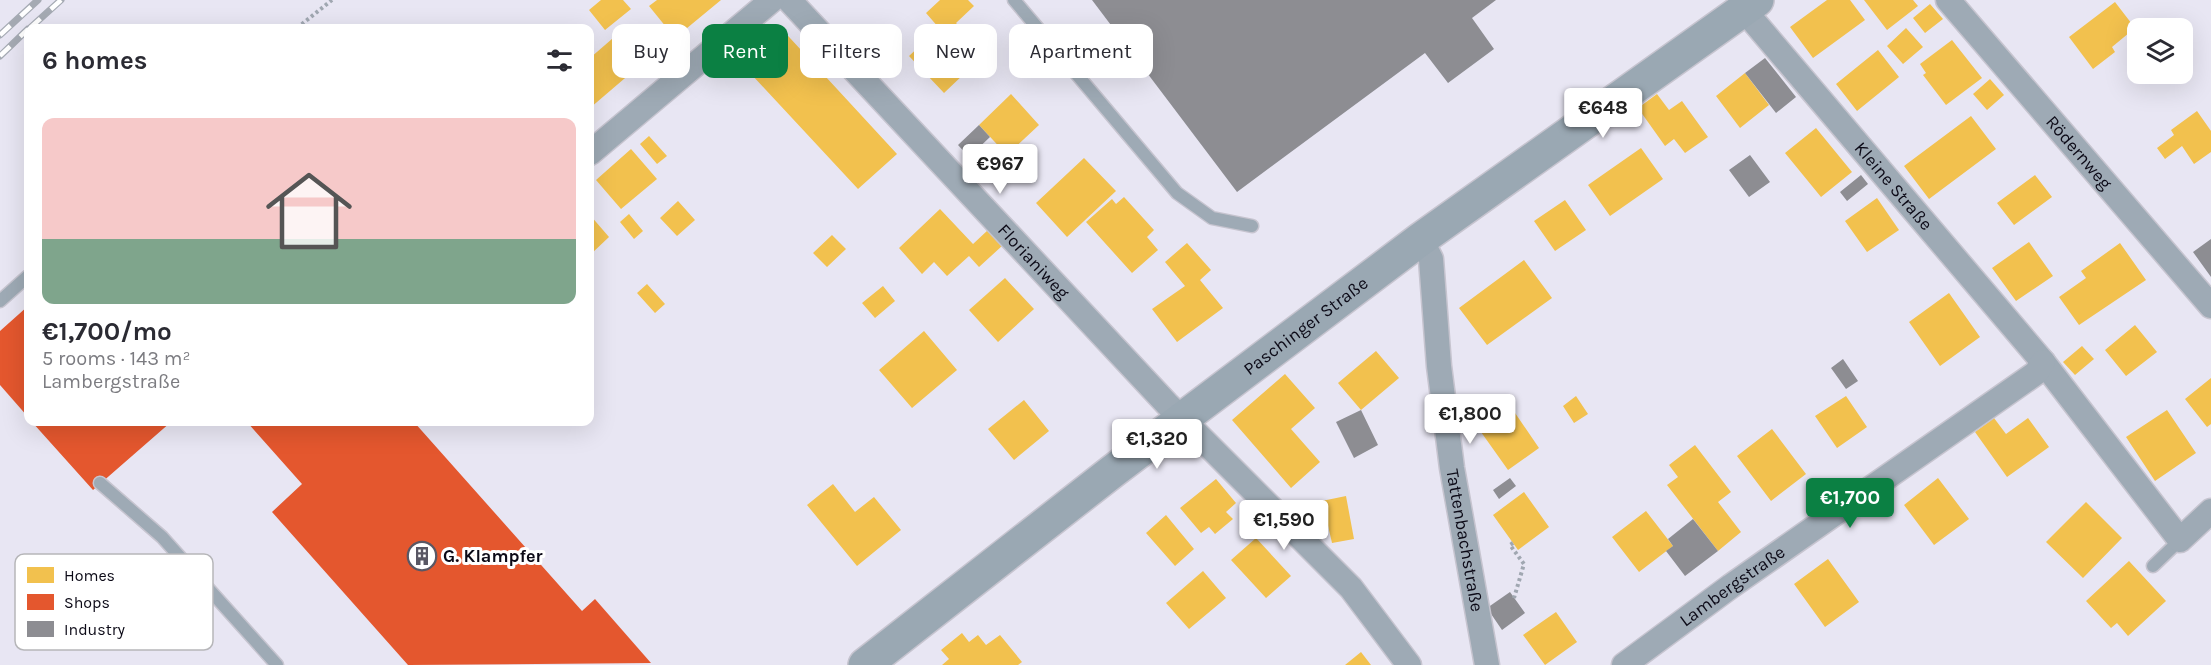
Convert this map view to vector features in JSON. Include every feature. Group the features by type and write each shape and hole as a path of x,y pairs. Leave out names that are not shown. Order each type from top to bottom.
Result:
{"street":[{"path":"594,150 772,0"},
{"name":"Florianiweg","path":"789,0 1183,418 1351,588 1391,638 1409,665"},
{"name":"Rödernweg","path":"1948,0 2211,306"},
{"name":"Paschinger Straße","path":"865,665 1183,418 1420,239 1750,5"},
{"name":"Kleine Straße","path":"1750,5 2043,362 2180,540"},
{"name":"Tattenbachstraße","path":"1420,239 1431,259 1438,355 1452,468 1487,665"},
{"name":"Lambergstraße","path":"1624,665 1731,586 2036,373 2043,362"},
{"path":"2180,540 2211,511"}],"lane":[{"path":"1014,0 1177,193 1212,218 1252,226"},
{"path":"0,301 24,280"},
{"path":"100,483 162,537 177,554"},
{"path":"2153,566 2180,540"},
{"path":"213,594 277,665"}],"path":[{"path":"302,24 332,0"},
{"path":"1513,543 1510,545 1524,564 1514,598"}],"building: Homes":[{"path":"601,0 623,0 631,9 605,30 589,10"},
{"path":"657,0 721,0 690,26 664,24 649,6"},
{"path":"940,0 968,0 974,6 957,24 936,24 926,13"},
{"path":"1827,0 1850,0 1865,20 1813,58 1790,27"},
{"path":"1864,0 1913,0 1918,6 1887,30"},
{"path":"2115,2 2127,18 2127,35 2112,47 2115,52 2093,69 2069,37"},
{"path":"1930,4 1943,19 1925,33 1913,18"},
{"path":"1906,28 1923,47 1903,64 1887,46"},
{"path":"788,36 800,49 800,78 827,78 897,154 858,189 755,78 788,78"},
{"path":"612,39 612,78 625,78 594,105 594,55"},
{"path":"1952,40 1982,78 1946,105 1923,75 1926,73 1920,64"},
{"path":"1878,50 1899,77 1857,111 1836,84"},
{"path":"914,51 914,61 909,56"},
{"path":"1745,73 1769,105 1740,128 1716,96"},
{"path":"930,78 960,78 944,93"},
{"path":"1990,79 2004,95 1987,110 1973,94"},
{"path":"1011,94 1039,125 1007,155 979,125"},
{"path":"1657,94 1669,110 1682,101 1708,137 1685,153 1674,139 1665,146 1638,108"},
{"path":"2197,111 2211,131 2211,152 2194,164 2182,146 2165,159 2157,148 2174,135 2171,130"},
{"path":"1971,116 1996,149 1929,199 1904,166"},
{"path":"1816,128 1852,172 1821,197 1785,153"},
{"path":"649,136 667,156 657,164 640,144"},
{"path":"1641,148 1663,179 1610,216 1588,185"},
{"path":"631,149 657,179 621,209 596,180"},
{"path":"1084,158 1116,191 1067,237 1036,203"},
{"path":"2035,175 2052,197 2014,225 1997,203"},
{"path":"1124,197 1154,230 1147,237 1158,250 1132,273 1086,222 1112,199 1116,204"},
{"path":"1877,198 1899,230 1867,252 1845,221"},
{"path":"1565,200 1586,230 1555,251 1534,221"},
{"path":"678,201 695,220 677,236 660,218"},
{"path":"940,209 973,244 988,230 1002,246 979,267 969,256 947,276 934,262 922,274 899,248"},
{"path":"629,214 643,231 634,239 620,222"},
{"path":"594,220 609,237 594,251"},
{"path":"832,235 846,249 827,267 813,253"},
{"path":"2029,242 2053,276 2016,301 1992,268"},
{"path":"1187,243 1211,270 1200,280 1223,308 1177,342 1152,309 1185,286 1165,262"},
{"path":"2120,243 2146,280 2079,325 2059,297 2086,278 2081,271"},
{"path":"1524,260 1552,298 1487,345 1459,308"},
{"path":"1005,278 1034,309 998,342 969,310"},
{"path":"647,284 665,304 655,313 637,293"},
{"path":"883,286 895,301 875,318 862,303"},
{"path":"1949,293 1980,337 1940,366 1909,322"},
{"path":"2135,325 2157,352 2126,376 2105,350"},
{"path":"924,331 957,370 912,408 879,370"},
{"path":"2082,346 2094,359 2075,375 2063,362"},
{"path":"1376,351 1399,378 1361,410 1338,383"},
{"path":"1285,374 1315,408 1291,429 1320,462 1291,488 1232,420"},
{"path":"2211,378 2211,424 2207,427 2185,399"},
{"path":"1576,396 1588,414 1574,423 1563,406"},
{"path":"1846,396 1867,427 1837,448 1815,416"},
{"path":"1024,400 1049,431 1014,460 988,429"},
{"path":"1513,410 1539,448 1508,470 1481,432"},
{"path":"2167,410 2196,453 2155,481 2126,437"},
{"path":"1994,418 2006,434 2028,418 2049,447 2007,477 1975,432"},
{"path":"1772,429 1806,474 1771,501 1737,456"},
{"path":"1695,445 1731,492 1718,502 1741,532 1718,551 1667,485 1678,477 1669,465"},
{"path":"1938,478 1969,519 1934,545 1904,505"},
{"path":"1216,479 1236,503 1226,512 1233,519 1215,534 1209,527 1201,533 1180,508"},
{"path":"833,484 855,512 874,497 901,530 857,566 807,505"},
{"path":"1524,492 1549,527 1518,550 1493,515"},
{"path":"1346,496 1354,539 1332,543 1327,521 1316,524 1312,503"},
{"path":"2086,502 2122,538 2083,578 2046,542"},
{"path":"1646,511 1673,546 1639,572 1612,537"},
{"path":"1166,515 1194,549 1175,566 1146,533"},
{"path":"1256,538 1291,576 1266,598 1231,560"},
{"path":"1828,559 1859,602 1825,627 1794,584"},
{"path":"2129,561 2166,601 2128,636 2117,623 2111,628 2086,601"},
{"path":"1203,571 1226,598 1189,629 1166,603"},
{"path":"1556,612 1577,642 1545,665 1523,635"},
{"path":"962,633 969,642 978,635 986,645 1000,635 1022,662 1018,665 942,665 949,659 941,650"},
{"path":"1361,652 1371,665 1345,665"}],"building: Shops":[{"path":"24,310 24,412 0,385 0,331"},
{"path":"36,426 166,426 93,490"},
{"name":"G. Klampfer","path":"251,426 418,426 582,611 595,599 651,663 408,665 272,512 302,484"}],"building: Industry":[{"path":"1092,0 1496,0 1472,18 1494,49 1448,83 1425,53 1237,192 1151,78 1153,78 1153,24 1110,24"},
{"path":"1765,58 1796,97 1776,113 1745,73"},
{"path":"979,125 990,137 969,157 958,145"},
{"path":"1750,155 1770,182 1749,197 1729,170"},
{"path":"1861,175 1868,184 1847,201 1840,192"},
{"path":"2211,239 2211,277 2193,252"},
{"path":"1843,359 1858,381 1846,389 1831,368"},
{"path":"1361,410 1378,445 1354,458 1336,422"},
{"path":"1510,478 1516,486 1499,499 1493,490"},
{"path":"1693,519 1718,551 1685,576 1666,551 1673,546 1668,539"},
{"path":"1510,592 1525,613 1502,630 1487,608"}],"railway":[{"path":"0,35 38,0"},
{"path":"34,24 61,0"},
{"path":"0,56 24,33"}],"place":[{"name":"G. Klampfer","path":"422,556"}]}
